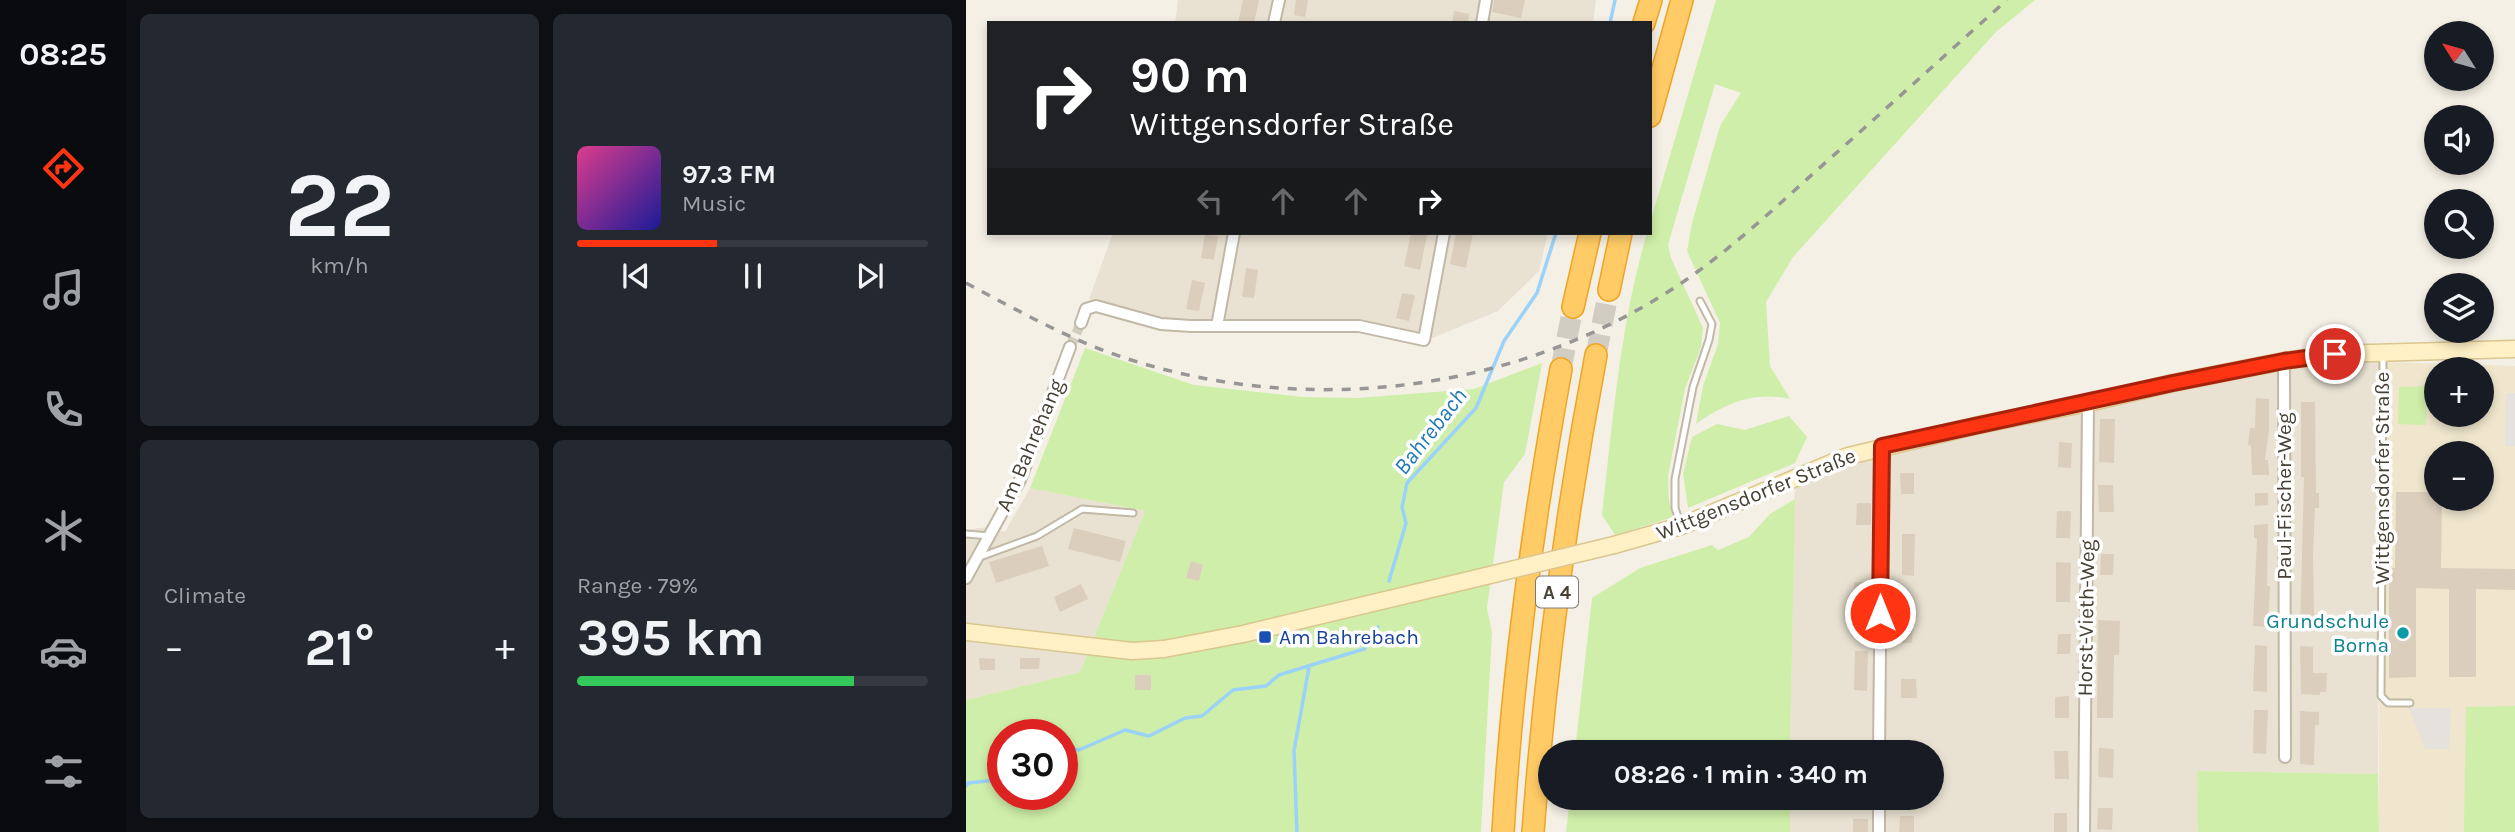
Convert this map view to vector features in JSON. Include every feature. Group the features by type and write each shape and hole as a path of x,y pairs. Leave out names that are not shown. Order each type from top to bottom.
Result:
{"highway":[{"path":"1645,21 1651,0"},
{"path":"1652,109 1682,0"},
{"path":"1573,307 1590,235"},
{"path":"1609,290 1621,235"},
{"name":"A 4","path":"1534,832 1559,576 1576,459 1596,355"},
{"name":"A 4","path":"1503,832 1506,773 1524,603 1561,369"}],"street":[{"path":"1274,21 1279,0"},
{"path":"1482,21 1486,0"},
{"path":"1217,326 1234,235"},
{"path":"1081,323 1087,309 1096,306 1161,324 1359,326 1423,340 1444,235"},
{"name":"Am Bahrehang","path":"966,578 1020,480 1070,347"},
{"name":"Wittgensdorfer Straße","path":"966,632 1132,651 1164,649 1243,634 1614,545 1681,526 1835,460 1882,446 2284,361 2335,354 2515,349"},
{"name":"Paul-Fischer-Weg","path":"2284,361 2285,757"},
{"name":"Horst-Vieth-Weg","path":"2084,832 2088,403"},
{"path":"1879,740 1882,446"},
{"path":"1879,810 1879,832"}],"lane":[{"path":"1681,526 1675,508 1675,478 1693,387 1710,340 1712,324 1700,301"},
{"name":"Wittgensdorfer Straße","path":"2383,353 2381,696 2388,703 2410,703"},
{"path":"977,558 1037,536 1082,509 1133,513"},
{"path":"966,534 990,536"}],"shaded area":[{"path":"1178,0 1596,0 1593,21 1175,21"},
{"path":"1112,235 1548,235 1539,271 1498,311 1430,339 1357,324 1162,319 1089,299"},
{"path":"2370,358 2380,362 2378,774 2198,771 2198,832 1790,832 1790,810 1944,810 1944,740 1790,740 1795,483 1855,460 2172,390 2313,363"},
{"path":"2380,362 2424,363 2424,427 2494,427 2494,365 2515,366 2515,832 2379,832"},
{"path":"2506,393 2515,393 2515,446 2505,446"},
{"path":"1030,488 1145,511 1080,672 966,700 966,530 987,527 1005,532"},
{"path":"2409,708 2451,708 2449,749 2425,749"}],"green space":[{"path":"1716,0 2035,0 1996,32 1793,257 1766,302 1770,366 1790,399 1752,398 1718,410 1696,424 1703,386 1718,344 1720,323 1687,251 1692,223 1720,126 1741,93 1715,84 1668,245 1671,258 1703,328 1701,347 1685,389 1668,476 1673,517 1615,535 1602,515 1618,373 1638,268 1646,235 1652,235 1652,216"},
{"path":"1085,348 1194,385 1303,397 1357,398 1474,389 1542,363 1525,454 1504,482 1487,608 1492,633 1481,832 966,832 966,700 1080,672 1145,511 1030,488"},
{"path":"2424,386 2424,425 2398,424 2399,387"},
{"path":"1789,416 1807,437 1795,463 1688,508 1683,473 1692,437 1717,424 1745,430"},
{"path":"1795,499 1790,740 1576,740 1592,598 1640,568 1712,545 1718,550 1749,537 1770,514"},
{"path":"2515,706 2515,832 2464,832 2466,707"},
{"path":"2197,771 2378,774 2379,832 2198,832"},
{"path":"1569,810 1790,810 1790,832 1566,832"}],"building":[{"path":"1243,0 1259,0 1254,21 1238,21"},
{"path":"1296,0 1308,0 1305,17 1294,15"},
{"path":"1494,0 1525,0 1521,18 1492,12"},
{"path":"1454,11 1469,14 1468,21 1452,21"},
{"path":"1205,235 1218,236 1214,260 1201,258"},
{"path":"1411,235 1427,235 1420,270 1404,266"},
{"path":"1456,235 1473,235 1466,268 1450,264"},
{"path":"1246,268 1258,270 1254,298 1242,297"},
{"path":"1192,280 1205,283 1199,311 1186,309"},
{"path":"1402,293 1415,295 1409,321 1396,318"},
{"path":"2256,398 2269,399 2265,460 2268,460 2269,475 2252,475 2251,446 2248,445 2250,428 2255,428"},
{"path":"2301,402 2315,402 2316,493 2319,493 2319,508 2315,508 2313,554 2316,630 2312,632 2300,630 2304,477 2301,477"},
{"path":"2100,419 2115,419 2114,463 2099,462"},
{"path":"2059,442 2072,443 2071,468 2058,467"},
{"path":"1900,473 1914,473 1914,494 1901,494"},
{"path":"2098,485 2113,485 2114,512 2099,512"},
{"name":"Grundschule Borna","path":"2396,492 2424,492 2424,511 2442,511 2441,568 2515,569 2515,590 2476,589 2476,677 2449,677 2449,589 2416,588 2416,677 2389,678 2389,568 2395,568"},
{"path":"2255,493 2268,493 2268,505 2255,506"},
{"path":"1857,503 1871,503 1871,525 1856,525"},
{"path":"2057,511 2071,511 2070,538 2056,538"},
{"path":"2268,524 2268,627 2253,626 2257,538 2254,538 2254,525"},
{"path":"1074,528 1126,541 1120,562 1068,549"},
{"path":"1902,534 1915,534 1914,576 1902,575"},
{"path":"1042,546 1049,566 996,583 989,562"},
{"path":"2101,554 2114,554 2113,575 2100,575"},
{"path":"1191,561 1203,565 1199,581 1186,578"},
{"path":"2056,562 2071,563 2070,602 2056,602"},
{"path":"1854,582 1869,582 1869,604 1854,604"},
{"path":"1081,584 1088,599 1060,612 1054,597"},
{"path":"1902,602 1914,602 1912,643 1900,643"},
{"path":"2098,620 2120,621 2119,655 2114,655 2113,718 2097,718"},
{"path":"2058,634 2071,634 2070,654 2057,654"},
{"path":"2255,645 2267,646 2267,692 2253,691"},
{"path":"2300,646 2313,647 2313,673 2327,673 2326,692 2320,692 2320,695 2301,694"},
{"path":"1855,651 1868,651 1867,691 1854,690"},
{"path":"979,658 995,659 995,670 980,670"},
{"path":"1020,658 1040,658 1039,669 1020,669"},
{"path":"1135,675 1151,675 1151,690 1135,690"},
{"path":"1901,679 1916,679 1917,698 1901,698"},
{"path":"2069,696 2069,718 2055,718 2055,697"},
{"path":"2254,710 2268,710 2266,754 2253,753"},
{"path":"2300,711 2319,712 2319,725 2315,725 2314,765 2300,764"},
{"path":"2099,748 2114,749 2113,778 2098,777"},
{"path":"2054,751 2068,751 2069,779 2055,779"},
{"path":"2098,808 2113,808 2112,830 2097,829"},
{"path":"2054,813 2067,813 2067,832 2054,832"},
{"path":"1900,816 1914,816 1914,832 1899,832"},
{"path":"1853,819 1868,819 1868,832 1853,832"}],"waterway":[{"name":"Bahrebach","path":"1610,21 1615,0"},
{"name":"Bahrebach","path":"1389,581 1406,523 1402,507 1407,483 1476,408 1504,341 1537,293 1555,235"},
{"name":"Bahrebach","path":"1078,750 1125,730 1149,736 1185,718 1202,716 1233,690 1266,686 1279,675 1364,649 1374,638 1378,627"},
{"path":"1297,832 1294,751 1309,667"},
{"name":"Bahrebach","path":"966,786 968,783 987,781"}],"tunnel":[{"path":"1596,355 1609,290"},
{"path":"1561,369 1573,307"},
{"path":"1070,347 1081,323"}],"railway":[{"path":"966,283 1082,342 1122,357 1193,376 1265,387 1339,390 1412,384 1483,370 1553,349 1620,319 1683,282 1756,225 2007,0"}],"place":[{"name":"Grundschule Borna","path":"2403,633"},
{"name":"Am Bahrebach","path":"1265,637"}],"route":[{"path":"1880,613 1882,446 2173,383 2335,354"}]}
